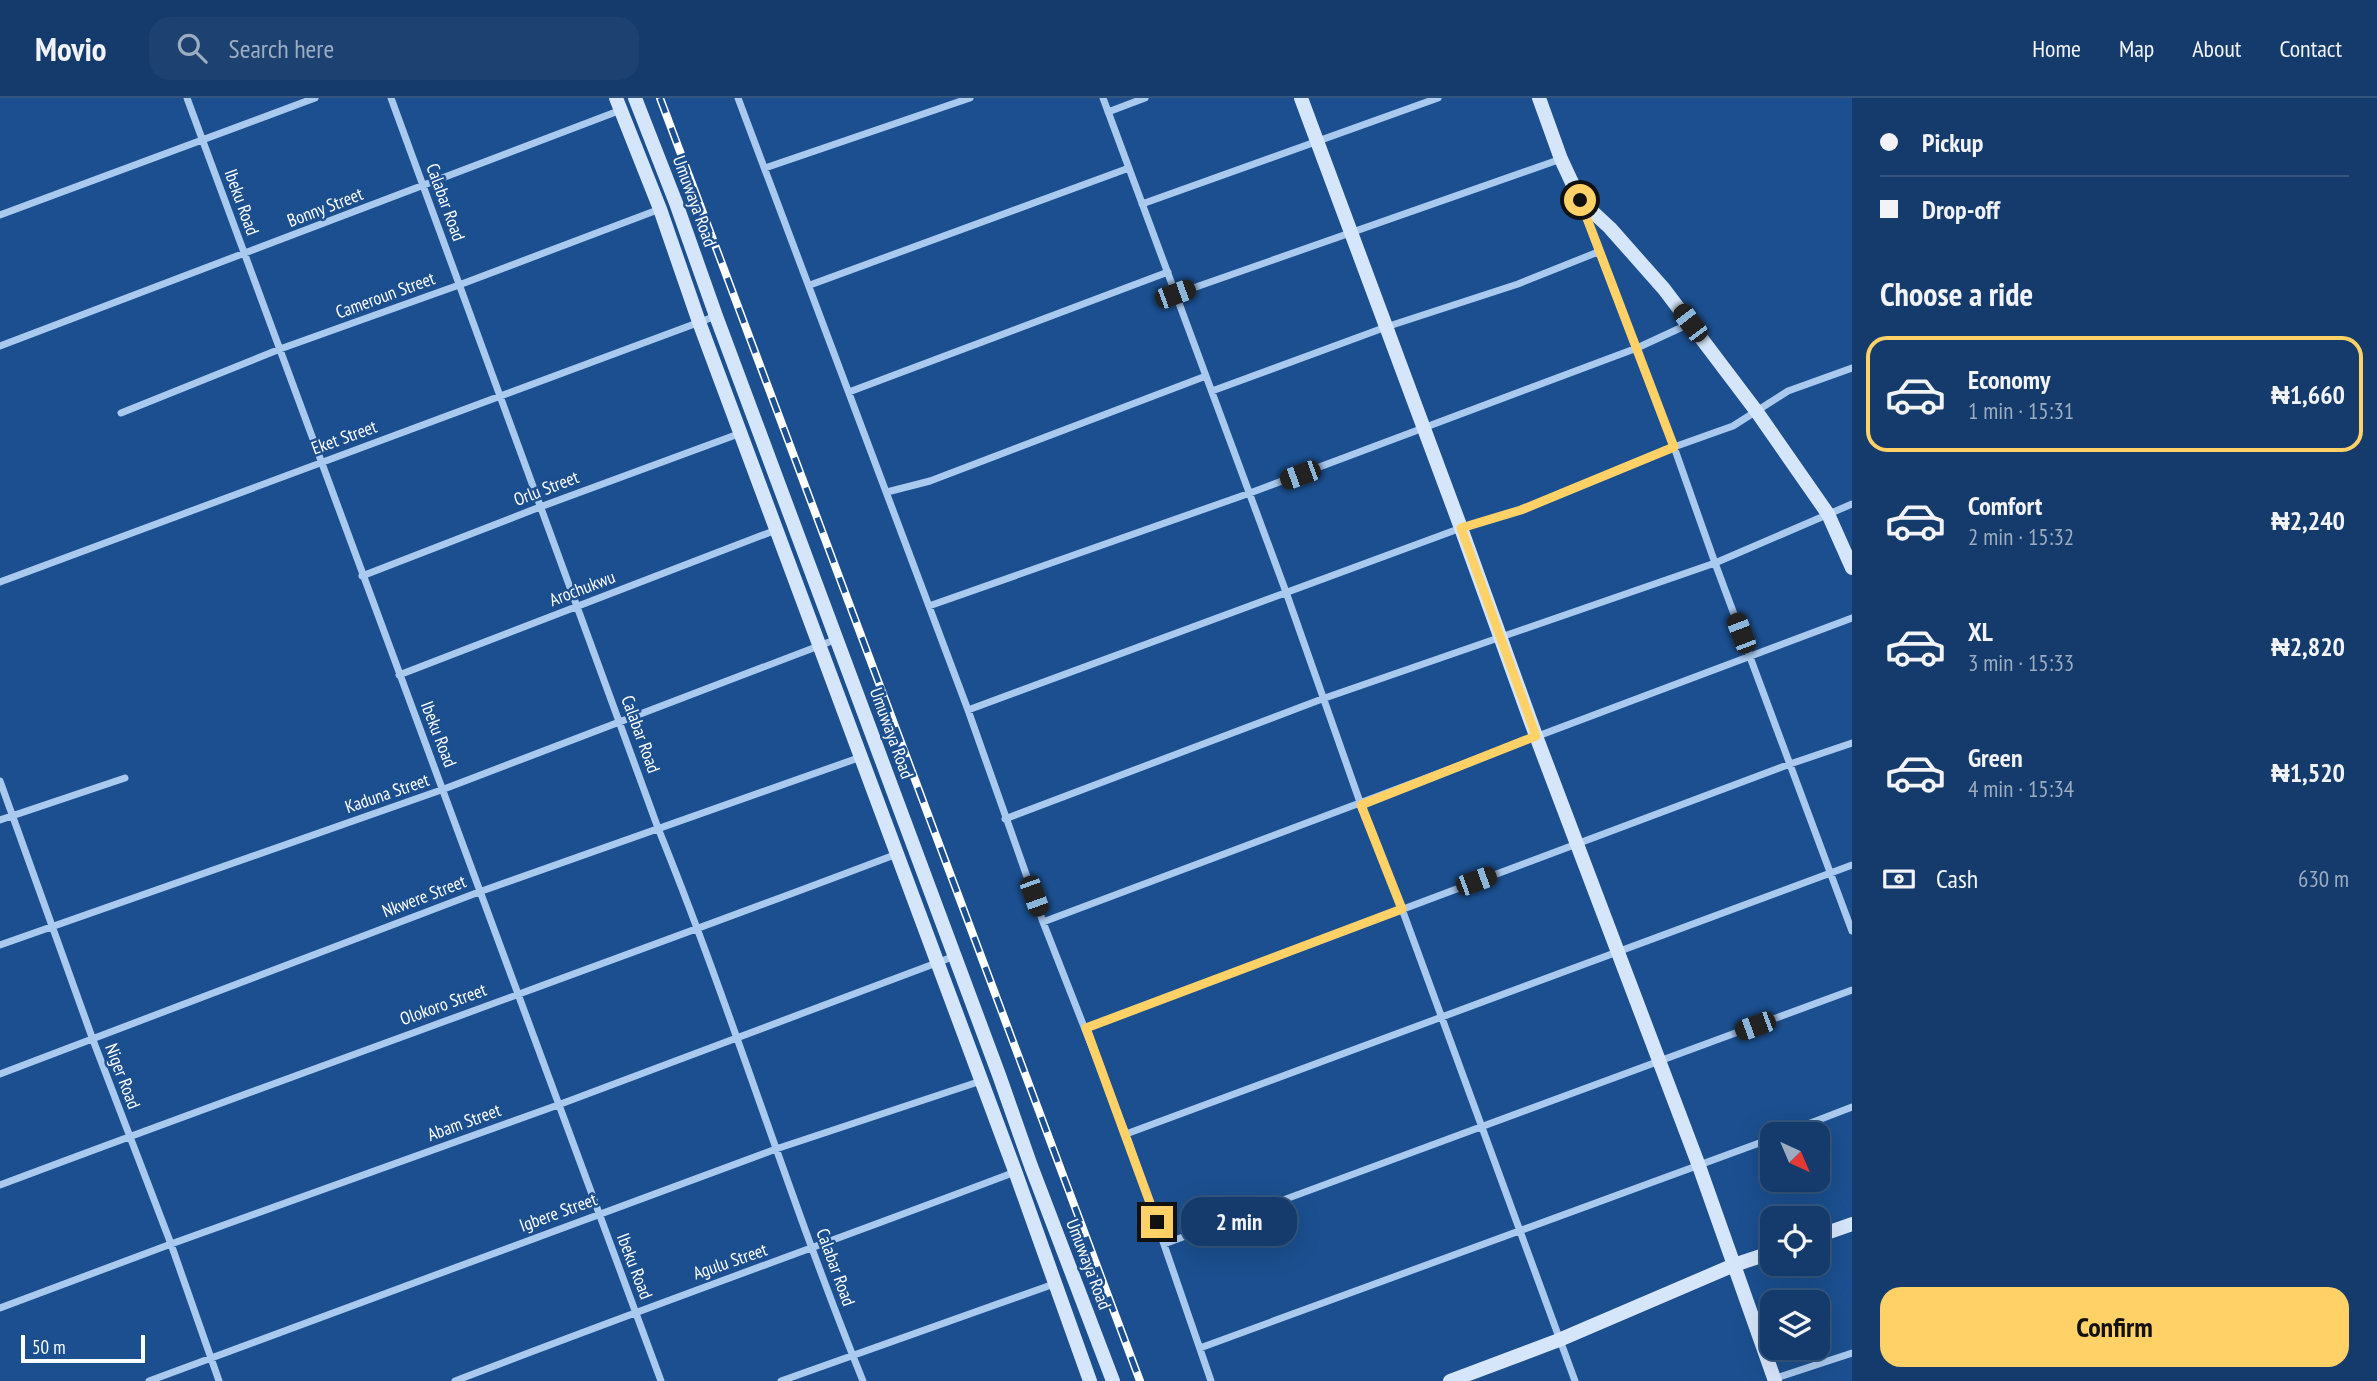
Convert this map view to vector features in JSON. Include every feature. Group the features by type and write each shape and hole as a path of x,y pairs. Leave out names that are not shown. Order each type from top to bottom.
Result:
{"street":[{"name":"Ibeku Road","path":"187,98 661,1381"},
{"path":"0,215 315,98"},
{"name":"Calabar Road","path":"391,98 658,828 700,929 812,1249 863,1381"},
{"name":"Umuwaya Road","path":"635,98 1113,1381"},
{"path":"738,98 968,710 1043,922 1126,1134 1211,1381"},
{"path":"765,168 970,98"},
{"path":"1103,98 1575,1381"},
{"path":"1108,112 1145,98"},
{"path":"1301,98 1616,952 1699,1166 1773,1380 1852,1353"},
{"path":"1142,204 1438,98"},
{"path":"1539,98 1637,348 1852,931"},
{"name":"Bonny Street","path":"0,346 424,186 618,104"},
{"name":"Umuwaya Road","path":"618,104 660,209 699,322 1015,1171 1090,1381"},
{"path":"1175,294 1561,159"},
{"path":"810,285 1129,168"},
{"path":"1580,200 1637,259 1690,323 1757,412 1828,514 1852,568"},
{"name":"Cameroun Street","path":"121,413 280,349 460,285 660,209"},
{"path":"1212,391 1386,327 1518,285 1598,252"},
{"path":"849,392 1168,272"},
{"name":"Eket Street","path":"0,582 716,316"},
{"path":"929,607 1250,493 1637,348 1690,323"},
{"path":"968,710 1461,528 1521,510 1674,447 1733,426 1787,391 1852,368"},
{"path":"887,492 930,481 1206,376"},
{"name":"Orlu Street","path":"362,576 741,433"},
{"path":"1005,819 1322,699 1715,564 1852,504"},
{"name":"Arochukwu","path":"399,675 777,530"},
{"path":"1043,922 1361,805 1536,736 1852,618"},
{"name":"Kaduna Street","path":"0,945 444,789 837,639"},
{"path":"1086,1028 1852,743"},
{"name":"Nkwere Street","path":"0,1074 479,892 862,757"},
{"path":"0,820 125,778"},
{"name":"Niger Road","path":"0,781 219,1381"},
{"name":"Olokoro Street","path":"0,1185 517,993 700,929 897,854"},
{"path":"1126,1134 1852,865"},
{"name":"Abam Street","path":"0,1308 558,1105 955,956"},
{"path":"1164,1244 1852,990"},
{"name":"Igbere Street","path":"149,1381 776,1149 981,1081"},
{"path":"1813,1122 1852,1107"},
{"path":"1200,1348 1760,1143"},
{"name":"Agulu Street","path":"454,1381 1015,1171"},
{"path":"1830,1232 1852,1224"},
{"path":"1450,1381 1559,1340 1760,1256"},
{"path":"782,1381 1054,1284"}],"railway":[{"path":"660,98 1140,1381"}],"route":[{"path":"1157,1222 1086,1028 1402,909 1361,805 1536,736 1461,528 1521,510 1674,447 1580,200"}]}
